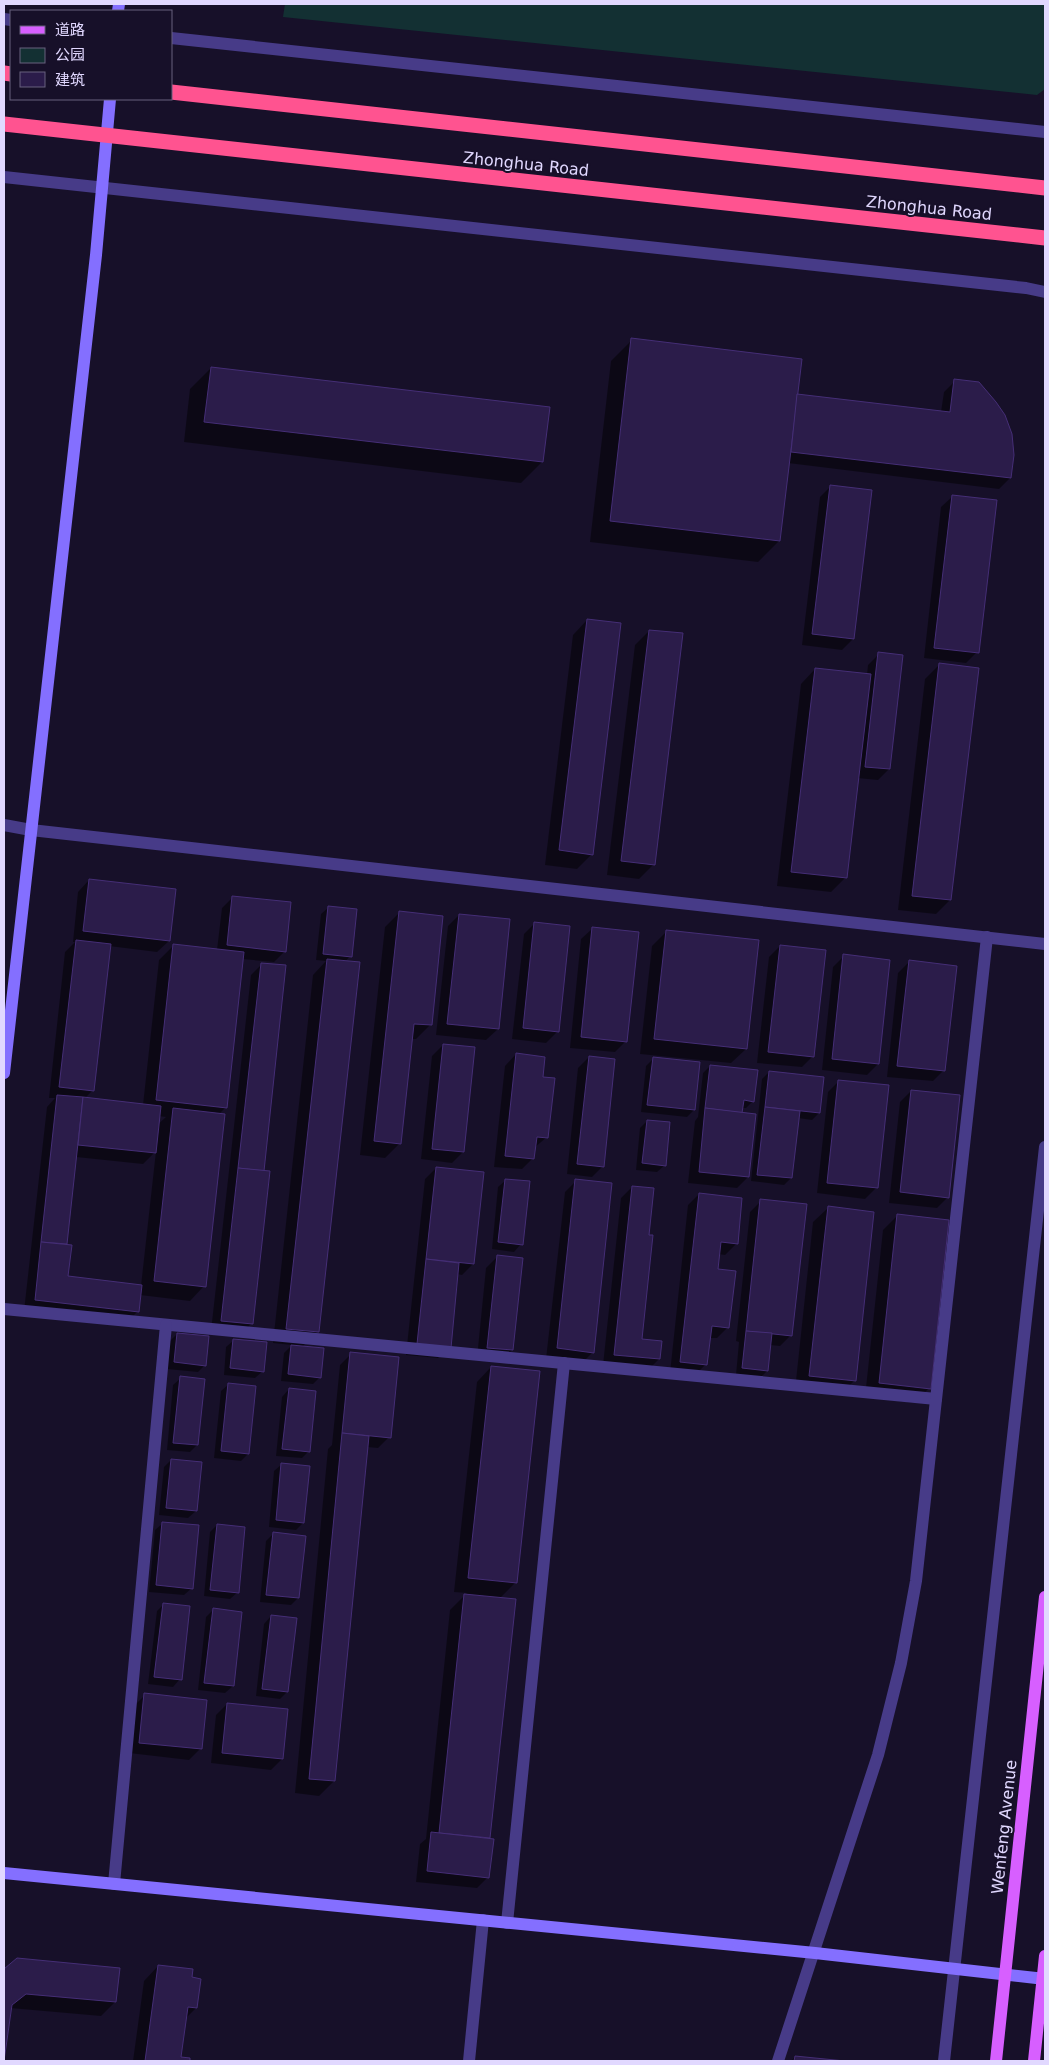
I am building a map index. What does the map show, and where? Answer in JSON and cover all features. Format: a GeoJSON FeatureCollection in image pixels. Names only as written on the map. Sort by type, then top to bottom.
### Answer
{"type":"FeatureCollection","features":[{"type":"Feature","properties":{"kind":"highway","name":"Zhonghua Road"},"geometry":{"type":"LineString","coordinates":[[172,92],[1045,188]]}},
{"type":"Feature","properties":{"kind":"highway","name":"Zhonghua Road"},"geometry":{"type":"LineString","coordinates":[[4,124],[1045,238]]}},
{"type":"Feature","properties":{"kind":"main road","name":"Wenfeng Avenue"},"geometry":{"type":"LineString","coordinates":[[996,2061],[1045,1597]]}},
{"type":"Feature","properties":{"kind":"main road"},"geometry":{"type":"LineString","coordinates":[[1034,2061],[1045,1956]]}},
{"type":"Feature","properties":{"kind":"street"},"geometry":{"type":"LineString","coordinates":[[172,38],[1045,132]]}},
{"type":"Feature","properties":{"kind":"street"},"geometry":{"type":"LineString","coordinates":[[4,1074],[102,187],[110,100]]}},
{"type":"Feature","properties":{"kind":"street"},"geometry":{"type":"LineString","coordinates":[[4,177],[1026,288],[1045,292]]}},
{"type":"Feature","properties":{"kind":"street"},"geometry":{"type":"LineString","coordinates":[[4,826],[1045,944]]}},
{"type":"Feature","properties":{"kind":"street"},"geometry":{"type":"LineString","coordinates":[[778,2061],[815,1953],[878,1755],[901,1663],[916,1580],[987,937]]}},
{"type":"Feature","properties":{"kind":"street"},"geometry":{"type":"LineString","coordinates":[[944,2061],[1045,1148]]}},
{"type":"Feature","properties":{"kind":"street"},"geometry":{"type":"LineString","coordinates":[[4,1309],[936,1399]]}},
{"type":"Feature","properties":{"kind":"street"},"geometry":{"type":"LineString","coordinates":[[114,1884],[166,1325]]}},
{"type":"Feature","properties":{"kind":"street"},"geometry":{"type":"LineString","coordinates":[[507,1923],[564,1363]]}},
{"type":"Feature","properties":{"kind":"street"},"geometry":{"type":"LineString","coordinates":[[4,1873],[815,1953],[1044,1979]]}},
{"type":"Feature","properties":{"kind":"street"},"geometry":{"type":"LineString","coordinates":[[469,2061],[483,1920]]}},
{"type":"Feature","properties":{"kind":"green space"},"geometry":{"type":"Polygon","coordinates":[[[285,4],[1045,4],[1045,89],[1037,95],[283,17],[285,4]]]}},
{"type":"Feature","properties":{"kind":"building"},"geometry":{"type":"Polygon","coordinates":[[[631,338],[802,359],[780,541],[610,521],[631,338]]]}},
{"type":"Feature","properties":{"kind":"building"},"geometry":{"type":"Polygon","coordinates":[[[211,367],[550,407],[543,462],[204,422],[211,367]]]}},
{"type":"Feature","properties":{"kind":"building"},"geometry":{"type":"Polygon","coordinates":[[[954,379],[979,382],[1005,415],[1012,434],[1014,455],[1011,478],[791,452],[797,394],[950,412],[954,379]]]}},
{"type":"Feature","properties":{"kind":"building"},"geometry":{"type":"Polygon","coordinates":[[[830,485],[872,490],[854,639],[812,634],[830,485]]]}},
{"type":"Feature","properties":{"kind":"building"},"geometry":{"type":"Polygon","coordinates":[[[952,495],[997,500],[979,653],[934,648],[952,495]]]}},
{"type":"Feature","properties":{"kind":"building"},"geometry":{"type":"Polygon","coordinates":[[[587,619],[621,623],[593,855],[559,850],[587,619]]]}},
{"type":"Feature","properties":{"kind":"building"},"geometry":{"type":"Polygon","coordinates":[[[649,630],[683,633],[655,865],[621,861],[649,630]]]}},
{"type":"Feature","properties":{"kind":"building"},"geometry":{"type":"Polygon","coordinates":[[[878,652],[903,655],[890,769],[865,767],[878,652]]]}},
{"type":"Feature","properties":{"kind":"building"},"geometry":{"type":"Polygon","coordinates":[[[939,663],[979,668],[951,900],[912,896],[939,663]]]}},
{"type":"Feature","properties":{"kind":"building"},"geometry":{"type":"Polygon","coordinates":[[[815,668],[871,674],[847,878],[791,872],[815,668]]]}},
{"type":"Feature","properties":{"kind":"building"},"geometry":{"type":"Polygon","coordinates":[[[89,879],[176,889],[170,941],[83,931],[89,879]]]}},
{"type":"Feature","properties":{"kind":"building"},"geometry":{"type":"Polygon","coordinates":[[[232,896],[291,902],[286,952],[227,945],[232,896]]]}},
{"type":"Feature","properties":{"kind":"building"},"geometry":{"type":"Polygon","coordinates":[[[328,906],[357,909],[352,957],[323,954],[328,906]]]}},
{"type":"Feature","properties":{"kind":"building"},"geometry":{"type":"Polygon","coordinates":[[[399,911],[443,916],[432,1025],[414,1024],[401,1144],[374,1141],[399,911]]]}},
{"type":"Feature","properties":{"kind":"building"},"geometry":{"type":"Polygon","coordinates":[[[459,914],[510,919],[499,1029],[447,1024],[459,914]]]}},
{"type":"Feature","properties":{"kind":"building"},"geometry":{"type":"Polygon","coordinates":[[[534,922],[570,926],[559,1032],[523,1028],[534,922]]]}},
{"type":"Feature","properties":{"kind":"building"},"geometry":{"type":"Polygon","coordinates":[[[592,927],[639,932],[627,1042],[581,1037],[592,927]]]}},
{"type":"Feature","properties":{"kind":"building"},"geometry":{"type":"Polygon","coordinates":[[[666,930],[759,940],[747,1049],[654,1039],[666,930]]]}},
{"type":"Feature","properties":{"kind":"building"},"geometry":{"type":"Polygon","coordinates":[[[76,940],[111,944],[94,1091],[59,1087],[76,940]]]}},
{"type":"Feature","properties":{"kind":"building"},"geometry":{"type":"Polygon","coordinates":[[[173,944],[244,952],[227,1108],[156,1100],[173,944]]]}},
{"type":"Feature","properties":{"kind":"building"},"geometry":{"type":"Polygon","coordinates":[[[780,945],[826,950],[814,1057],[768,1052],[780,945]]]}},
{"type":"Feature","properties":{"kind":"building"},"geometry":{"type":"Polygon","coordinates":[[[843,954],[890,960],[879,1064],[832,1059],[843,954]]]}},
{"type":"Feature","properties":{"kind":"building"},"geometry":{"type":"Polygon","coordinates":[[[327,959],[360,962],[319,1332],[286,1329],[327,959]]]}},
{"type":"Feature","properties":{"kind":"building"},"geometry":{"type":"Polygon","coordinates":[[[909,960],[957,966],[945,1071],[897,1066],[909,960]]]}},
{"type":"Feature","properties":{"kind":"building"},"geometry":{"type":"Polygon","coordinates":[[[261,963],[286,965],[264,1171],[238,1168],[261,963]]]}},
{"type":"Feature","properties":{"kind":"building"},"geometry":{"type":"Polygon","coordinates":[[[443,1044],[475,1047],[464,1152],[432,1149],[443,1044]]]}},
{"type":"Feature","properties":{"kind":"building"},"geometry":{"type":"Polygon","coordinates":[[[516,1053],[545,1057],[543,1077],[555,1078],[548,1138],[537,1137],[534,1159],[505,1156],[516,1053]]]}},
{"type":"Feature","properties":{"kind":"building"},"geometry":{"type":"Polygon","coordinates":[[[589,1056],[615,1059],[604,1167],[577,1164],[589,1056]]]}},
{"type":"Feature","properties":{"kind":"building"},"geometry":{"type":"Polygon","coordinates":[[[653,1057],[700,1062],[695,1110],[647,1105],[653,1057]]]}},
{"type":"Feature","properties":{"kind":"building"},"geometry":{"type":"Polygon","coordinates":[[[710,1065],[758,1070],[754,1102],[744,1100],[742,1113],[705,1108],[710,1065]]]}},
{"type":"Feature","properties":{"kind":"building"},"geometry":{"type":"Polygon","coordinates":[[[769,1071],[824,1077],[820,1113],[765,1107],[769,1071]]]}},
{"type":"Feature","properties":{"kind":"building"},"geometry":{"type":"Polygon","coordinates":[[[838,1080],[889,1085],[878,1188],[827,1183],[838,1080]]]}},
{"type":"Feature","properties":{"kind":"building"},"geometry":{"type":"Polygon","coordinates":[[[911,1090],[960,1095],[949,1198],[900,1192],[911,1090]]]}},
{"type":"Feature","properties":{"kind":"building"},"geometry":{"type":"Polygon","coordinates":[[[57,1095],[83,1097],[67,1244],[41,1242],[57,1095]]]}},
{"type":"Feature","properties":{"kind":"building"},"geometry":{"type":"Polygon","coordinates":[[[83,1097],[161,1106],[156,1153],[78,1145],[83,1097]]]}},
{"type":"Feature","properties":{"kind":"building"},"geometry":{"type":"Polygon","coordinates":[[[765,1107],[800,1111],[792,1178],[757,1175],[765,1107]]]}},
{"type":"Feature","properties":{"kind":"building"},"geometry":{"type":"Polygon","coordinates":[[[173,1108],[225,1114],[206,1287],[154,1281],[173,1108]]]}},
{"type":"Feature","properties":{"kind":"building"},"geometry":{"type":"Polygon","coordinates":[[[705,1108],[756,1114],[749,1177],[699,1172],[705,1108]]]}},
{"type":"Feature","properties":{"kind":"building"},"geometry":{"type":"Polygon","coordinates":[[[647,1120],[670,1122],[666,1166],[642,1163],[647,1120]]]}},
{"type":"Feature","properties":{"kind":"building"},"geometry":{"type":"Polygon","coordinates":[[[436,1167],[484,1172],[474,1264],[426,1259],[436,1167]]]}},
{"type":"Feature","properties":{"kind":"building"},"geometry":{"type":"Polygon","coordinates":[[[238,1168],[270,1171],[253,1324],[221,1321],[238,1168]]]}},
{"type":"Feature","properties":{"kind":"building"},"geometry":{"type":"Polygon","coordinates":[[[505,1179],[530,1181],[523,1245],[498,1242],[505,1179]]]}},
{"type":"Feature","properties":{"kind":"building"},"geometry":{"type":"Polygon","coordinates":[[[575,1179],[612,1183],[594,1353],[557,1348],[575,1179]]]}},
{"type":"Feature","properties":{"kind":"building"},"geometry":{"type":"Polygon","coordinates":[[[632,1186],[654,1188],[649,1235],[653,1235],[642,1339],[662,1341],[660,1359],[614,1355],[632,1186]]]}},
{"type":"Feature","properties":{"kind":"building"},"geometry":{"type":"Polygon","coordinates":[[[699,1193],[742,1198],[738,1244],[721,1242],[718,1269],[736,1271],[729,1328],[712,1326],[707,1365],[680,1362],[699,1193]]]}},
{"type":"Feature","properties":{"kind":"building"},"geometry":{"type":"Polygon","coordinates":[[[760,1199],[807,1204],[792,1336],[746,1331],[760,1199]]]}},
{"type":"Feature","properties":{"kind":"building"},"geometry":{"type":"Polygon","coordinates":[[[828,1206],[874,1212],[856,1381],[809,1376],[828,1206]]]}},
{"type":"Feature","properties":{"kind":"building"},"geometry":{"type":"Polygon","coordinates":[[[897,1214],[949,1220],[931,1389],[879,1383],[897,1214]]]}},
{"type":"Feature","properties":{"kind":"building"},"geometry":{"type":"Polygon","coordinates":[[[41,1242],[72,1245],[68,1276],[142,1285],[139,1312],[35,1300],[41,1242]]]}},
{"type":"Feature","properties":{"kind":"building"},"geometry":{"type":"Polygon","coordinates":[[[497,1255],[523,1258],[513,1350],[487,1348],[497,1255]]]}},
{"type":"Feature","properties":{"kind":"building"},"geometry":{"type":"Polygon","coordinates":[[[426,1259],[459,1263],[451,1348],[417,1344],[426,1259]]]}},
{"type":"Feature","properties":{"kind":"building"},"geometry":{"type":"Polygon","coordinates":[[[746,1331],[772,1333],[768,1371],[742,1368],[746,1331]]]}},
{"type":"Feature","properties":{"kind":"building"},"geometry":{"type":"Polygon","coordinates":[[[177,1333],[209,1336],[206,1366],[174,1362],[177,1333]]]}},
{"type":"Feature","properties":{"kind":"building"},"geometry":{"type":"Polygon","coordinates":[[[233,1339],[267,1342],[264,1372],[230,1368],[233,1339]]]}},
{"type":"Feature","properties":{"kind":"building"},"geometry":{"type":"Polygon","coordinates":[[[291,1345],[324,1348],[321,1378],[288,1374],[291,1345]]]}},
{"type":"Feature","properties":{"kind":"building"},"geometry":{"type":"Polygon","coordinates":[[[350,1352],[399,1357],[391,1438],[342,1433],[350,1352]]]}},
{"type":"Feature","properties":{"kind":"building"},"geometry":{"type":"Polygon","coordinates":[[[491,1366],[540,1371],[517,1583],[468,1578],[491,1366]]]}},
{"type":"Feature","properties":{"kind":"building"},"geometry":{"type":"Polygon","coordinates":[[[180,1376],[205,1379],[198,1445],[173,1443],[180,1376]]]}},
{"type":"Feature","properties":{"kind":"building"},"geometry":{"type":"Polygon","coordinates":[[[228,1383],[256,1386],[249,1454],[221,1451],[228,1383]]]}},
{"type":"Feature","properties":{"kind":"building"},"geometry":{"type":"Polygon","coordinates":[[[289,1388],[316,1391],[310,1452],[282,1449],[289,1388]]]}},
{"type":"Feature","properties":{"kind":"building"},"geometry":{"type":"Polygon","coordinates":[[[342,1433],[369,1436],[335,1781],[309,1779],[342,1433]]]}},
{"type":"Feature","properties":{"kind":"building"},"geometry":{"type":"Polygon","coordinates":[[[171,1459],[202,1462],[197,1511],[166,1508],[171,1459]]]}},
{"type":"Feature","properties":{"kind":"building"},"geometry":{"type":"Polygon","coordinates":[[[281,1463],[310,1466],[304,1523],[276,1520],[281,1463]]]}},
{"type":"Feature","properties":{"kind":"building"},"geometry":{"type":"Polygon","coordinates":[[[162,1522],[199,1525],[193,1589],[156,1585],[162,1522]]]}},
{"type":"Feature","properties":{"kind":"building"},"geometry":{"type":"Polygon","coordinates":[[[217,1524],[245,1527],[239,1593],[210,1590],[217,1524]]]}},
{"type":"Feature","properties":{"kind":"building"},"geometry":{"type":"Polygon","coordinates":[[[273,1532],[306,1536],[299,1598],[266,1595],[273,1532]]]}},
{"type":"Feature","properties":{"kind":"building"},"geometry":{"type":"Polygon","coordinates":[[[464,1594],[516,1599],[490,1838],[439,1833],[464,1594]]]}},
{"type":"Feature","properties":{"kind":"building"},"geometry":{"type":"Polygon","coordinates":[[[163,1603],[190,1606],[182,1680],[154,1677],[163,1603]]]}},
{"type":"Feature","properties":{"kind":"building"},"geometry":{"type":"Polygon","coordinates":[[[213,1608],[242,1612],[234,1686],[204,1683],[213,1608]]]}},
{"type":"Feature","properties":{"kind":"building"},"geometry":{"type":"Polygon","coordinates":[[[271,1615],[297,1618],[288,1692],[262,1689],[271,1615]]]}},
{"type":"Feature","properties":{"kind":"building"},"geometry":{"type":"Polygon","coordinates":[[[144,1693],[207,1700],[202,1749],[139,1743],[144,1693]]]}},
{"type":"Feature","properties":{"kind":"building"},"geometry":{"type":"Polygon","coordinates":[[[227,1703],[288,1709],[283,1759],[222,1753],[227,1703]]]}},
{"type":"Feature","properties":{"kind":"building"},"geometry":{"type":"Polygon","coordinates":[[[431,1832],[494,1839],[489,1878],[427,1871],[431,1832]]]}},
{"type":"Feature","properties":{"kind":"building"},"geometry":{"type":"Polygon","coordinates":[[[17,1958],[120,1968],[116,2002],[26,1994],[12,2005],[4,2061],[4,1969],[17,1958]]]}},
{"type":"Feature","properties":{"kind":"building"},"geometry":{"type":"Polygon","coordinates":[[[158,1965],[193,1969],[192,1977],[201,1979],[197,2008],[188,2007],[181,2057],[190,2058],[190,2061],[145,2061],[158,1965]]]}},
{"type":"Feature","properties":{"kind":"building"},"geometry":{"type":"Polygon","coordinates":[[[795,2056],[845,2061],[794,2061],[795,2056]]]}}]}
